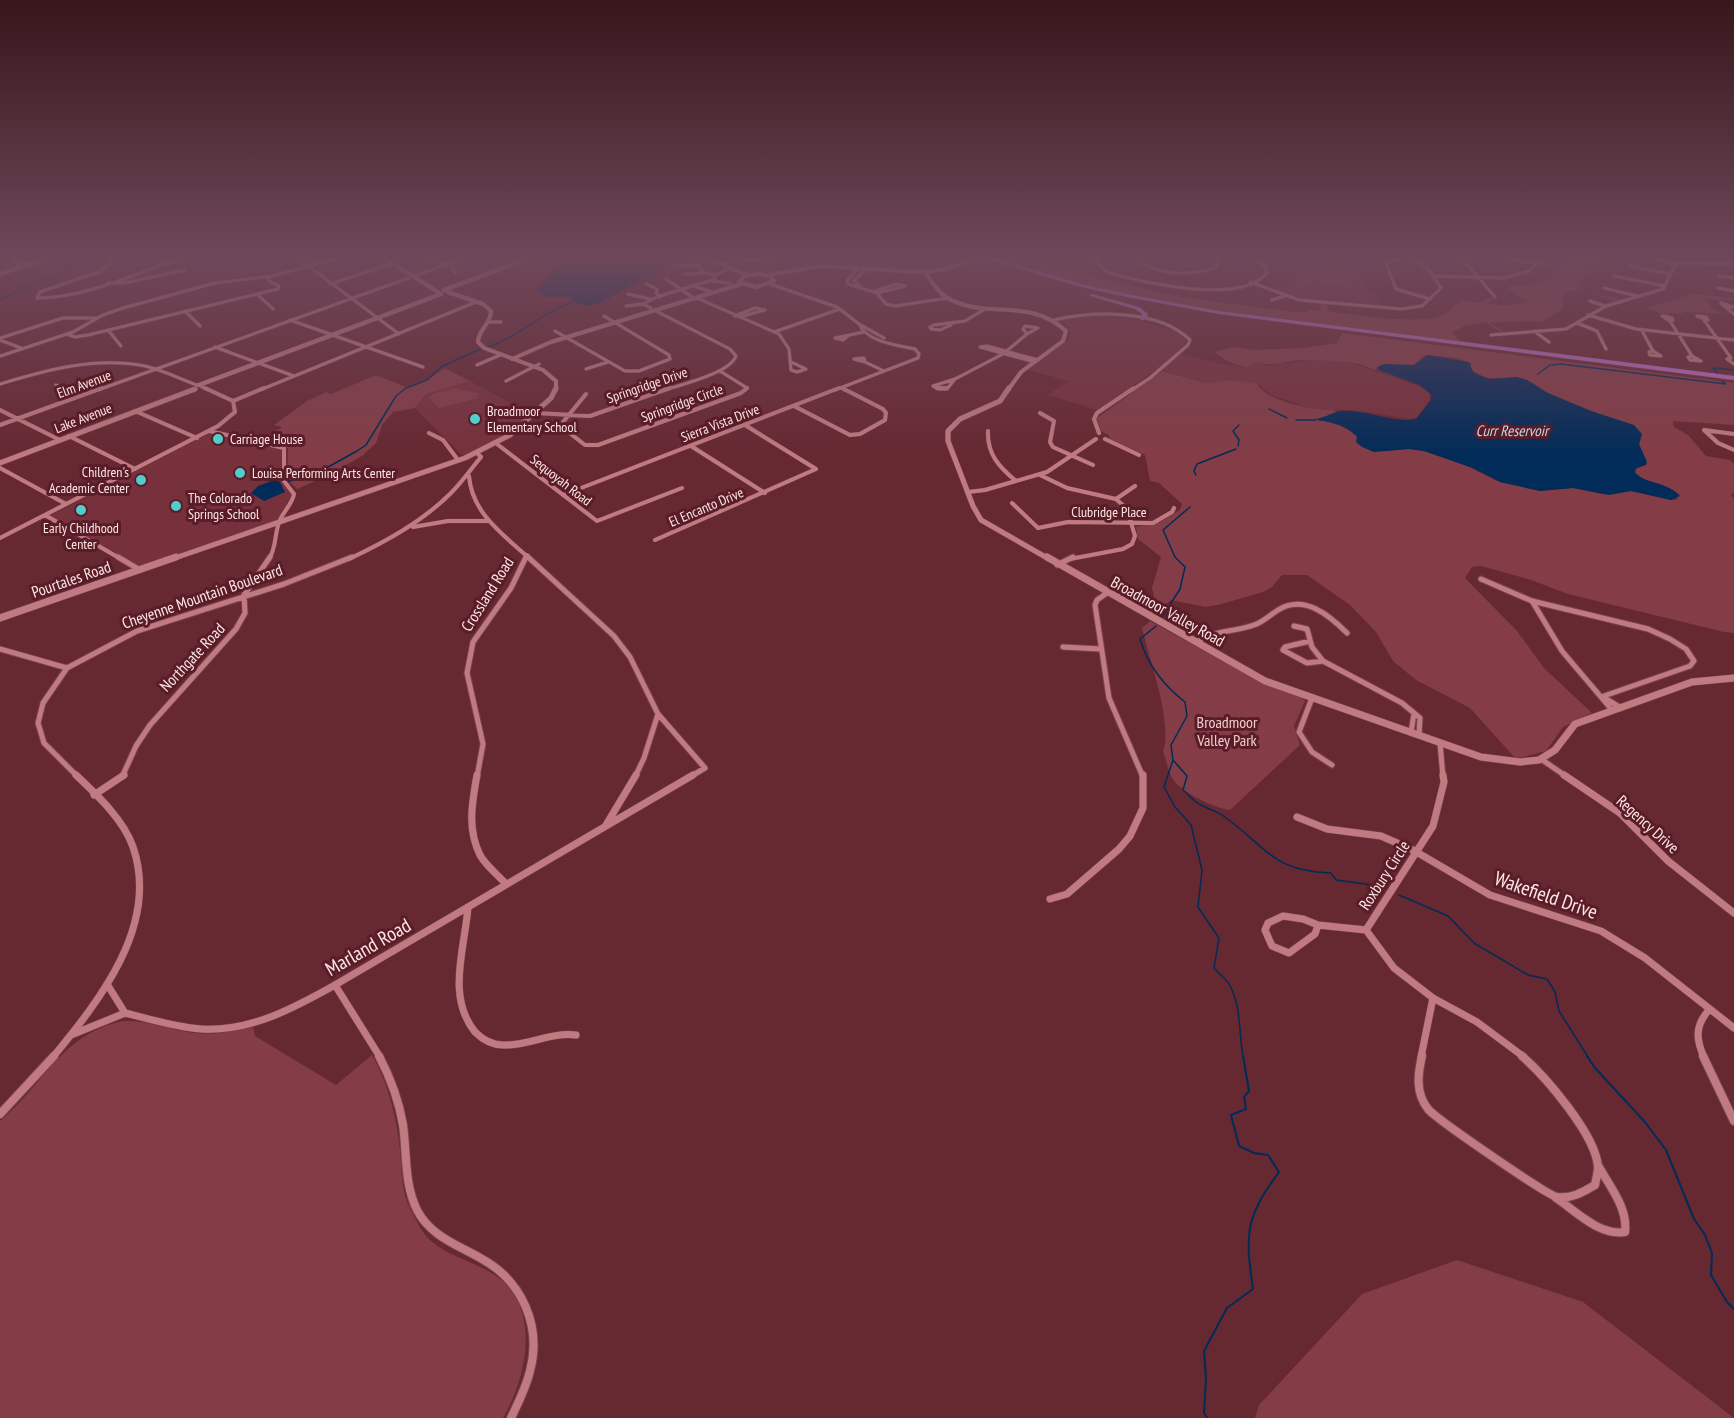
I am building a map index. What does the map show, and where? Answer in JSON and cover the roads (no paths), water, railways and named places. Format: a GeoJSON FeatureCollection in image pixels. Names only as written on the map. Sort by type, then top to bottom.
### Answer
{"type":"FeatureCollection","features":[{"type":"Feature","properties":{"kind":"highway"},"geometry":{"type":"LineString","coordinates":[[1282,324],[1734,379]]}},
{"type":"Feature","properties":{"kind":"highway"},"geometry":{"type":"LineString","coordinates":[[1304,324],[1734,379]]}},
{"type":"Feature","properties":{"kind":"main road","name":"Lake Avenue"},"geometry":{"type":"LineString","coordinates":[[0,463],[359,324]]}},
{"type":"Feature","properties":{"kind":"street"},"geometry":{"type":"LineString","coordinates":[[0,339],[44,324]]}},
{"type":"Feature","properties":{"kind":"street"},"geometry":{"type":"LineString","coordinates":[[0,356],[66,334],[86,324]]}},
{"type":"Feature","properties":{"kind":"street"},"geometry":{"type":"LineString","coordinates":[[66,334],[83,336],[133,324]]}},
{"type":"Feature","properties":{"kind":"street","name":"Elm Avenue"},"geometry":{"type":"LineString","coordinates":[[0,425],[278,324]]}},
{"type":"Feature","properties":{"kind":"street"},"geometry":{"type":"LineString","coordinates":[[303,324],[423,367]]}},
{"type":"Feature","properties":{"kind":"street"},"geometry":{"type":"LineString","coordinates":[[385,324],[399,334]]}},
{"type":"Feature","properties":{"kind":"street"},"geometry":{"type":"LineString","coordinates":[[233,401],[423,324]]}},
{"type":"Feature","properties":{"kind":"street"},"geometry":{"type":"LineString","coordinates":[[487,324],[479,333],[478,339],[482,346],[487,350],[533,366]]}},
{"type":"Feature","properties":{"kind":"street"},"geometry":{"type":"LineString","coordinates":[[512,359],[567,337],[609,324]]}},
{"type":"Feature","properties":{"kind":"street"},"geometry":{"type":"LineString","coordinates":[[619,324],[669,355],[670,358]]}},
{"type":"Feature","properties":{"kind":"street"},"geometry":{"type":"LineString","coordinates":[[682,324],[734,352],[736,356],[734,362],[720,371]]}},
{"type":"Feature","properties":{"kind":"street"},"geometry":{"type":"LineString","coordinates":[[753,324],[783,340]]}},
{"type":"Feature","properties":{"kind":"street"},"geometry":{"type":"LineString","coordinates":[[770,333],[798,324]]}},
{"type":"Feature","properties":{"kind":"street"},"geometry":{"type":"LineString","coordinates":[[859,324],[919,354],[917,359],[884,371],[865,362]]}},
{"type":"Feature","properties":{"kind":"street"},"geometry":{"type":"LineString","coordinates":[[859,324],[863,332],[878,340],[891,342]]}},
{"type":"Feature","properties":{"kind":"street"},"geometry":{"type":"LineString","coordinates":[[950,324],[930,327],[940,330],[953,324]]}},
{"type":"Feature","properties":{"kind":"street","name":"Broadmoor Valley Road"},"geometry":{"type":"LineString","coordinates":[[1059,324],[1066,331],[1065,339],[1015,378],[1000,401],[960,419],[948,431],[948,441],[981,520],[1265,681],[1497,761],[1529,762],[1541,759]]}},
{"type":"Feature","properties":{"kind":"street"},"geometry":{"type":"LineString","coordinates":[[1099,433],[1094,419],[1097,414],[1150,378],[1190,343],[1187,335],[1158,324]]}},
{"type":"Feature","properties":{"kind":"street"},"geometry":{"type":"LineString","coordinates":[[1491,335],[1563,329],[1574,324]]}},
{"type":"Feature","properties":{"kind":"street"},"geometry":{"type":"LineString","coordinates":[[1580,324],[1597,331],[1606,348]]}},
{"type":"Feature","properties":{"kind":"street"},"geometry":{"type":"LineString","coordinates":[[1623,324],[1641,329],[1734,340]]}},
{"type":"Feature","properties":{"kind":"street"},"geometry":{"type":"LineString","coordinates":[[1672,324],[1692,356]]}},
{"type":"Feature","properties":{"kind":"street"},"geometry":{"type":"LineString","coordinates":[[1707,324],[1732,359],[1727,359],[1734,364]]}},
{"type":"Feature","properties":{"kind":"street"},"geometry":{"type":"LineString","coordinates":[[757,326],[775,332],[783,340],[789,349],[792,370],[806,369],[791,362]]}},
{"type":"Feature","properties":{"kind":"street"},"geometry":{"type":"LineString","coordinates":[[1641,329],[1653,351]]}},
{"type":"Feature","properties":{"kind":"street"},"geometry":{"type":"LineString","coordinates":[[108,330],[121,346]]}},
{"type":"Feature","properties":{"kind":"street"},"geometry":{"type":"LineString","coordinates":[[848,336],[869,330]]}},
{"type":"Feature","properties":{"kind":"street"},"geometry":{"type":"LineString","coordinates":[[555,331],[630,373],[670,358],[676,358]]}},
{"type":"Feature","properties":{"kind":"street"},"geometry":{"type":"LineString","coordinates":[[1534,331],[1549,342]]}},
{"type":"Feature","properties":{"kind":"street"},"geometry":{"type":"LineString","coordinates":[[955,379],[947,389],[940,390],[933,386],[955,379],[1003,352],[1026,334]]}},
{"type":"Feature","properties":{"kind":"street"},"geometry":{"type":"LineString","coordinates":[[0,339],[21,349]]}},
{"type":"Feature","properties":{"kind":"street"},"geometry":{"type":"LineString","coordinates":[[215,347],[294,376]]}},
{"type":"Feature","properties":{"kind":"street"},"geometry":{"type":"LineString","coordinates":[[1003,352],[996,353],[981,347],[1003,352],[1036,361]]}},
{"type":"Feature","properties":{"kind":"street"},"geometry":{"type":"LineString","coordinates":[[908,348],[912,354],[908,362]]}},
{"type":"Feature","properties":{"kind":"street"},"geometry":{"type":"LineString","coordinates":[[988,360],[996,353]]}},
{"type":"Feature","properties":{"kind":"street"},"geometry":{"type":"LineString","coordinates":[[477,365],[500,355]]}},
{"type":"Feature","properties":{"kind":"street"},"geometry":{"type":"LineString","coordinates":[[586,369],[608,362]]}},
{"type":"Feature","properties":{"kind":"street"},"geometry":{"type":"LineString","coordinates":[[506,381],[539,364]]}},
{"type":"Feature","properties":{"kind":"street"},"geometry":{"type":"LineString","coordinates":[[0,384],[43,372],[85,365],[132,365],[154,369],[209,391],[233,401],[236,407],[234,415],[209,431],[0,538]]}},
{"type":"Feature","properties":{"kind":"street","name":"Pourtales Road"},"geometry":{"type":"LineString","coordinates":[[0,618],[458,460],[497,444],[536,413],[554,395],[556,384],[551,375],[533,366]]}},
{"type":"Feature","properties":{"kind":"street","name":"Springridge Circle"},"geometry":{"type":"LineString","coordinates":[[567,416],[562,424],[563,429],[590,448],[741,393],[747,388],[720,371]]}},
{"type":"Feature","properties":{"kind":"street","name":"Springridge Drive"},"geometry":{"type":"LineString","coordinates":[[536,413],[590,416],[720,371]]}},
{"type":"Feature","properties":{"kind":"street","name":"Sierra Vista Drive"},"geometry":{"type":"LineString","coordinates":[[563,495],[884,371]]}},
{"type":"Feature","properties":{"kind":"street"},"geometry":{"type":"LineString","coordinates":[[56,385],[80,396]]}},
{"type":"Feature","properties":{"kind":"street"},"geometry":{"type":"LineString","coordinates":[[747,388],[753,389]]}},
{"type":"Feature","properties":{"kind":"street"},"geometry":{"type":"LineString","coordinates":[[794,406],[850,435],[860,434],[885,420],[886,413],[883,409],[841,388]]}},
{"type":"Feature","properties":{"kind":"street"},"geometry":{"type":"LineString","coordinates":[[567,416],[586,394]]}},
{"type":"Feature","properties":{"kind":"street"},"geometry":{"type":"LineString","coordinates":[[0,410],[60,440]]}},
{"type":"Feature","properties":{"kind":"street"},"geometry":{"type":"LineString","coordinates":[[135,411],[196,438]]}},
{"type":"Feature","properties":{"kind":"street"},"geometry":{"type":"LineString","coordinates":[[1040,412],[1054,421],[1051,446],[1093,465]]}},
{"type":"Feature","properties":{"kind":"street","name":"El Encanto Drive"},"geometry":{"type":"LineString","coordinates":[[655,540],[816,469],[745,425]]}},
{"type":"Feature","properties":{"kind":"street"},"geometry":{"type":"LineString","coordinates":[[1734,434],[1704,430],[1718,443],[1734,450]]}},
{"type":"Feature","properties":{"kind":"street"},"geometry":{"type":"LineString","coordinates":[[209,431],[283,447],[284,478],[294,494],[293,500],[279,522]]}},
{"type":"Feature","properties":{"kind":"street"},"geometry":{"type":"LineString","coordinates":[[988,431],[986,444],[994,463],[1016,481]]}},
{"type":"Feature","properties":{"kind":"street"},"geometry":{"type":"LineString","coordinates":[[429,433],[437,435],[453,450],[458,460]]}},
{"type":"Feature","properties":{"kind":"street"},"geometry":{"type":"LineString","coordinates":[[69,436],[135,469]]}},
{"type":"Feature","properties":{"kind":"street"},"geometry":{"type":"LineString","coordinates":[[968,492],[985,490],[1040,475],[1096,439]]}},
{"type":"Feature","properties":{"kind":"street"},"geometry":{"type":"LineString","coordinates":[[1105,439],[1139,455]]}},
{"type":"Feature","properties":{"kind":"street","name":"Sequoyah Road"},"geometry":{"type":"LineString","coordinates":[[497,444],[595,520],[600,521],[682,488]]}},
{"type":"Feature","properties":{"kind":"street","name":"El Encanto Drive"},"geometry":{"type":"LineString","coordinates":[[691,446],[765,493]]}},
{"type":"Feature","properties":{"kind":"street","name":"Cheyenne Mountain Boulevard"},"geometry":{"type":"LineString","coordinates":[[0,1114],[71,1035],[107,984],[128,943],[139,908],[141,877],[137,857],[128,837],[117,820],[44,742],[38,728],[43,702],[67,668],[131,634],[343,561],[409,528],[434,510],[469,476],[481,457],[477,453]]}},
{"type":"Feature","properties":{"kind":"street"},"geometry":{"type":"LineString","coordinates":[[0,468],[66,504]]}},
{"type":"Feature","properties":{"kind":"street"},"geometry":{"type":"LineString","coordinates":[[1040,475],[1067,488],[1116,499],[1125,506],[1134,539],[1129,546],[1118,550],[1074,557],[1057,565]]}},
{"type":"Feature","properties":{"kind":"street","name":"Marland Road"},"geometry":{"type":"LineString","coordinates":[[125,1013],[184,1026],[216,1029],[274,1016],[335,985],[705,768],[658,714],[630,657],[614,636],[489,521],[471,498],[469,476]]}},
{"type":"Feature","properties":{"kind":"street"},"geometry":{"type":"LineString","coordinates":[[1116,499],[1135,486]]}},
{"type":"Feature","properties":{"kind":"street","name":"Clubridge Place"},"geometry":{"type":"LineString","coordinates":[[1012,503],[1038,528],[1068,522],[1156,522],[1172,512],[1174,508]]}},
{"type":"Feature","properties":{"kind":"street"},"geometry":{"type":"LineString","coordinates":[[45,515],[140,570]]}},
{"type":"Feature","properties":{"kind":"street"},"geometry":{"type":"LineString","coordinates":[[409,528],[448,521],[489,521]]}},
{"type":"Feature","properties":{"kind":"street","name":"Northgate Road"},"geometry":{"type":"LineString","coordinates":[[94,795],[124,775],[136,746],[150,725],[236,629],[245,613],[243,596],[274,552],[279,522]]}},
{"type":"Feature","properties":{"kind":"street","name":"Crossland Road"},"geometry":{"type":"LineString","coordinates":[[506,884],[482,857],[472,832],[471,808],[483,744],[466,673],[473,642],[511,588],[527,555]]}},
{"type":"Feature","properties":{"kind":"street"},"geometry":{"type":"LineString","coordinates":[[1481,579],[1532,601],[1558,605],[1653,630],[1672,639],[1692,654],[1694,661],[1690,666],[1601,697]]}},
{"type":"Feature","properties":{"kind":"street"},"geometry":{"type":"LineString","coordinates":[[1050,899],[1067,894],[1119,849],[1130,836],[1143,808],[1143,775],[1109,699],[1095,605],[1097,600],[1107,592]]}},
{"type":"Feature","properties":{"kind":"street"},"geometry":{"type":"LineString","coordinates":[[1532,601],[1562,651],[1612,710]]}},
{"type":"Feature","properties":{"kind":"street"},"geometry":{"type":"LineString","coordinates":[[1199,644],[1223,628],[1257,625],[1283,607],[1294,604],[1319,609],[1347,633]]}},
{"type":"Feature","properties":{"kind":"street"},"geometry":{"type":"LineString","coordinates":[[1294,626],[1305,628],[1316,654],[1323,661],[1393,697],[1414,713],[1421,723],[1419,735]]}},
{"type":"Feature","properties":{"kind":"street"},"geometry":{"type":"LineString","coordinates":[[1310,641],[1286,647],[1283,650],[1307,663],[1323,661]]}},
{"type":"Feature","properties":{"kind":"street"},"geometry":{"type":"LineString","coordinates":[[1063,647],[1101,649]]}},
{"type":"Feature","properties":{"kind":"street"},"geometry":{"type":"LineString","coordinates":[[0,649],[67,668]]}},
{"type":"Feature","properties":{"kind":"street"},"geometry":{"type":"LineString","coordinates":[[1541,759],[1556,749],[1568,729],[1612,710],[1692,682],[1734,678]]}},
{"type":"Feature","properties":{"kind":"street"},"geometry":{"type":"LineString","coordinates":[[1601,697],[1620,708]]}},
{"type":"Feature","properties":{"kind":"street"},"geometry":{"type":"LineString","coordinates":[[1312,698],[1299,732],[1312,753],[1332,765]]}},
{"type":"Feature","properties":{"kind":"street"},"geometry":{"type":"LineString","coordinates":[[1411,733],[1414,713]]}},
{"type":"Feature","properties":{"kind":"street"},"geometry":{"type":"LineString","coordinates":[[606,825],[614,807],[641,765],[658,714]]}},
{"type":"Feature","properties":{"kind":"street","name":"Roxbury Circle"},"geometry":{"type":"LineString","coordinates":[[1433,998],[1418,1075],[1419,1091],[1427,1108],[1448,1126],[1606,1232],[1618,1235],[1625,1232],[1627,1224],[1623,1211],[1598,1166],[1585,1135],[1562,1098],[1541,1072],[1503,1039],[1433,998],[1394,968],[1366,930],[1434,826],[1443,794],[1440,743]]}},
{"type":"Feature","properties":{"kind":"street","name":"Regency Drive"},"geometry":{"type":"LineString","coordinates":[[1541,759],[1620,813],[1668,861],[1734,913]]}},
{"type":"Feature","properties":{"kind":"street","name":"Wakefield Drive"},"geometry":{"type":"LineString","coordinates":[[1297,817],[1330,830],[1360,831],[1382,836],[1416,852],[1486,893],[1506,902],[1591,926],[1614,936],[1636,951],[1708,1011],[1734,1028]]}},
{"type":"Feature","properties":{"kind":"street"},"geometry":{"type":"LineString","coordinates":[[468,908],[468,921],[460,955],[459,986],[466,1017],[475,1033],[483,1040],[500,1046],[551,1033],[576,1035]]}},
{"type":"Feature","properties":{"kind":"street"},"geometry":{"type":"LineString","coordinates":[[1318,925],[1315,934],[1288,953],[1278,952],[1272,947],[1265,930],[1268,923],[1282,916],[1303,919],[1318,925],[1366,930]]}},
{"type":"Feature","properties":{"kind":"street"},"geometry":{"type":"LineString","coordinates":[[71,1035],[125,1013],[107,984]]}},
{"type":"Feature","properties":{"kind":"street"},"geometry":{"type":"LineString","coordinates":[[335,985],[392,1082],[401,1111],[408,1179],[412,1196],[422,1219],[439,1236],[498,1269],[514,1284],[522,1297],[531,1324],[532,1363],[521,1396],[510,1418]]}},
{"type":"Feature","properties":{"kind":"street"},"geometry":{"type":"LineString","coordinates":[[1708,1011],[1700,1020],[1697,1042],[1734,1121]]}},
{"type":"Feature","properties":{"kind":"street"},"geometry":{"type":"LineString","coordinates":[[1555,1197],[1577,1196],[1595,1185],[1598,1166]]}},
{"type":"Feature","properties":{"kind":"water","name":"Curr Reservoir"},"geometry":{"type":"Polygon","coordinates":[[[1428,355],[1469,362],[1473,372],[1489,379],[1517,377],[1527,380],[1548,393],[1591,411],[1634,425],[1642,434],[1639,444],[1647,462],[1646,465],[1636,468],[1635,473],[1646,480],[1670,488],[1680,496],[1671,500],[1631,491],[1609,495],[1573,488],[1540,491],[1500,482],[1470,467],[1424,451],[1409,449],[1374,452],[1356,442],[1357,437],[1348,429],[1315,419],[1344,411],[1401,420],[1416,419],[1431,400],[1431,394],[1419,385],[1379,370],[1377,367],[1384,364],[1414,365],[1428,355]]]}},
{"type":"Feature","properties":{"kind":"water"},"geometry":{"type":"Polygon","coordinates":[[[274,480],[280,482],[285,492],[264,501],[251,493],[258,486],[274,480]]]}},
{"type":"Feature","properties":{"kind":"waterway"},"geometry":{"type":"LineString","coordinates":[[488,347],[531,324]]}},
{"type":"Feature","properties":{"kind":"waterway"},"geometry":{"type":"LineString","coordinates":[[287,482],[328,467],[366,445],[396,396],[406,388],[427,380],[441,367],[483,348]]}},
{"type":"Feature","properties":{"kind":"waterway"},"geometry":{"type":"LineString","coordinates":[[1538,374],[1550,365],[1561,364],[1726,384],[1722,381]]}},
{"type":"Feature","properties":{"kind":"waterway"},"geometry":{"type":"LineString","coordinates":[[1717,373],[1713,368],[1734,370]]}},
{"type":"Feature","properties":{"kind":"waterway"},"geometry":{"type":"LineString","coordinates":[[1269,409],[1287,418]]}},
{"type":"Feature","properties":{"kind":"waterway"},"geometry":{"type":"LineString","coordinates":[[1296,420],[1316,420]]}},
{"type":"Feature","properties":{"kind":"waterway"},"geometry":{"type":"LineString","coordinates":[[1238,446],[1239,440],[1233,431],[1239,425]]}},
{"type":"Feature","properties":{"kind":"waterway"},"geometry":{"type":"LineString","coordinates":[[1196,475],[1194,471],[1197,464],[1236,449]]}},
{"type":"Feature","properties":{"kind":"waterway"},"geometry":{"type":"LineString","coordinates":[[1162,617],[1180,589],[1185,567],[1175,557],[1163,530],[1190,507]]}},
{"type":"Feature","properties":{"kind":"waterway"},"geometry":{"type":"LineString","coordinates":[[1156,626],[1140,639],[1143,649],[1157,674],[1185,702],[1187,716],[1171,745],[1173,760]]}},
{"type":"Feature","properties":{"kind":"waterway"},"geometry":{"type":"LineString","coordinates":[[1173,760],[1187,776],[1183,790],[1198,804],[1222,815],[1237,826],[1270,855],[1295,867],[1331,873],[1336,880],[1380,886]]}},
{"type":"Feature","properties":{"kind":"waterway"},"geometry":{"type":"LineString","coordinates":[[1173,760],[1164,787],[1175,807],[1191,825],[1202,870],[1198,907],[1219,938],[1214,968],[1227,981],[1234,994],[1243,1057]]}},
{"type":"Feature","properties":{"kind":"waterway"},"geometry":{"type":"LineString","coordinates":[[1399,895],[1448,916],[1474,943],[1528,975],[1547,979],[1555,992],[1559,1011],[1588,1057]]}},
{"type":"Feature","properties":{"kind":"waterway"},"geometry":{"type":"LineString","coordinates":[[1207,1418],[1204,1413],[1206,1379],[1204,1351],[1227,1308],[1253,1289],[1249,1254],[1250,1227],[1259,1202],[1279,1172],[1268,1155],[1254,1153],[1239,1146],[1231,1115],[1246,1109],[1244,1097],[1249,1091],[1243,1056]]}},
{"type":"Feature","properties":{"kind":"waterway"},"geometry":{"type":"LineString","coordinates":[[1587,1056],[1595,1068],[1645,1122],[1666,1150],[1694,1219],[1705,1235],[1712,1253],[1711,1275],[1727,1302],[1734,1309]]}},
{"type":"Feature","properties":{"kind":"place","name":"Broadmoor Elementary School"},"geometry":{"type":"Point","coordinates":[475,419]}},
{"type":"Feature","properties":{"kind":"place","name":"Carriage House"},"geometry":{"type":"Point","coordinates":[218,439]}},
{"type":"Feature","properties":{"kind":"place","name":"Louisa Performing Arts Center"},"geometry":{"type":"Point","coordinates":[240,473]}},
{"type":"Feature","properties":{"kind":"place","name":"Children's Academic Center"},"geometry":{"type":"Point","coordinates":[141,480]}},
{"type":"Feature","properties":{"kind":"place","name":"The Colorado Springs School"},"geometry":{"type":"Point","coordinates":[176,506]}},
{"type":"Feature","properties":{"kind":"place","name":"Early Childhood Center"},"geometry":{"type":"Point","coordinates":[81,510]}},
{"type":"Feature","properties":{"kind":"park label","name":"Broadmoor Valley Park"},"geometry":{"type":"Point","coordinates":[1227,731]}}]}
